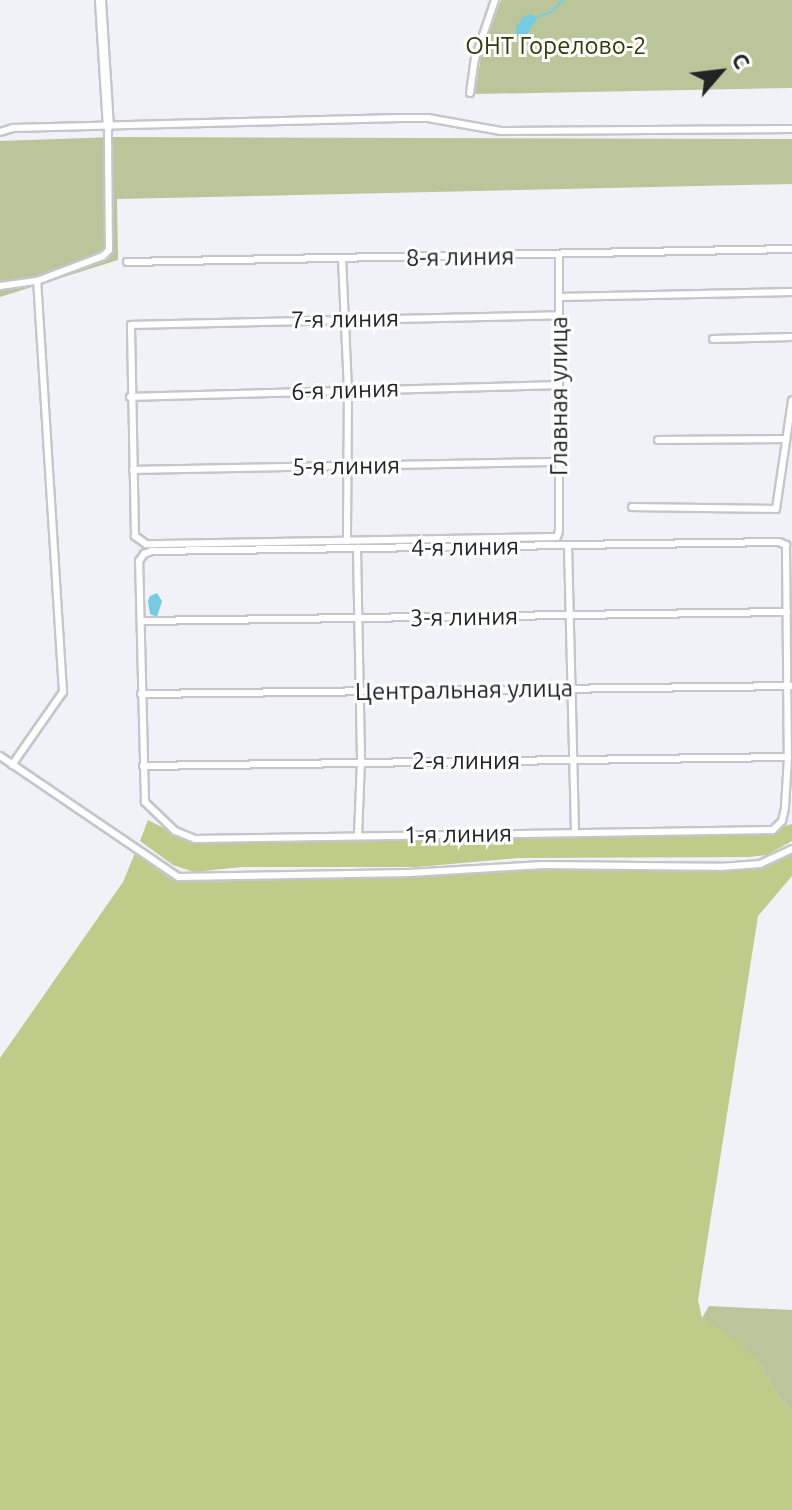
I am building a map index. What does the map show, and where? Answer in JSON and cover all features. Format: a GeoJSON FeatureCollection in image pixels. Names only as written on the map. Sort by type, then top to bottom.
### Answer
{"type":"FeatureCollection","features":[{"type":"Feature","properties":{"kind":"street"},"geometry":{"type":"LineString","coordinates":[[0,286],[37,281],[103,256],[109,250],[108,126],[100,0]]}},
{"type":"Feature","properties":{"kind":"street"},"geometry":{"type":"LineString","coordinates":[[470,93],[475,59],[495,0]]}},
{"type":"Feature","properties":{"kind":"street"},"geometry":{"type":"LineString","coordinates":[[0,132],[13,128],[399,118],[428,118],[501,131],[792,129]]}},
{"type":"Feature","properties":{"kind":"street","name":"8-я линия"},"geometry":{"type":"LineString","coordinates":[[127,262],[559,256],[792,249]]}},
{"type":"Feature","properties":{"kind":"street","name":"Главная улица"},"geometry":{"type":"LineString","coordinates":[[347,541],[557,537],[559,256]]}},
{"type":"Feature","properties":{"kind":"street"},"geometry":{"type":"LineString","coordinates":[[130,397],[135,536],[146,544],[347,541],[345,466],[348,389],[342,258]]}},
{"type":"Feature","properties":{"kind":"street"},"geometry":{"type":"LineString","coordinates":[[12,765],[63,692],[37,281]]}},
{"type":"Feature","properties":{"kind":"street"},"geometry":{"type":"LineString","coordinates":[[559,297],[792,292]]}},
{"type":"Feature","properties":{"kind":"street","name":"7-я линия"},"geometry":{"type":"LineString","coordinates":[[130,397],[131,325],[559,315]]}},
{"type":"Feature","properties":{"kind":"street"},"geometry":{"type":"LineString","coordinates":[[713,339],[792,337]]}},
{"type":"Feature","properties":{"kind":"street","name":"6-я линия"},"geometry":{"type":"LineString","coordinates":[[130,397],[559,385]]}},
{"type":"Feature","properties":{"kind":"street"},"geometry":{"type":"LineString","coordinates":[[632,507],[776,509],[792,400]]}},
{"type":"Feature","properties":{"kind":"street"},"geometry":{"type":"LineString","coordinates":[[658,440],[786,439]]}},
{"type":"Feature","properties":{"kind":"street","name":"5-я линия"},"geometry":{"type":"LineString","coordinates":[[133,470],[559,462]]}},
{"type":"Feature","properties":{"kind":"street","name":"4-я линия"},"geometry":{"type":"LineString","coordinates":[[141,621],[139,561],[144,554],[152,551],[779,542],[786,545],[787,612]]}},
{"type":"Feature","properties":{"kind":"street"},"geometry":{"type":"LineString","coordinates":[[568,545],[575,832]]}},
{"type":"Feature","properties":{"kind":"street"},"geometry":{"type":"LineString","coordinates":[[357,550],[357,693],[361,761],[358,836]]}},
{"type":"Feature","properties":{"kind":"street"},"geometry":{"type":"LineString","coordinates":[[787,612],[790,686],[788,757]]}},
{"type":"Feature","properties":{"kind":"street","name":"3-я линия"},"geometry":{"type":"LineString","coordinates":[[141,621],[787,612]]}},
{"type":"Feature","properties":{"kind":"street"},"geometry":{"type":"LineString","coordinates":[[141,621],[143,766]]}},
{"type":"Feature","properties":{"kind":"street","name":"Центральная улица"},"geometry":{"type":"LineString","coordinates":[[141,694],[790,686]]}},
{"type":"Feature","properties":{"kind":"street"},"geometry":{"type":"LineString","coordinates":[[0,756],[178,877],[409,873],[543,865],[720,867],[760,864],[792,849]]}},
{"type":"Feature","properties":{"kind":"street","name":"2-я линия"},"geometry":{"type":"LineString","coordinates":[[143,766],[788,757]]}},
{"type":"Feature","properties":{"kind":"street","name":"1-я линия"},"geometry":{"type":"LineString","coordinates":[[143,766],[145,802],[175,831],[195,839],[773,830],[782,821],[788,757]]}},
{"type":"Feature","properties":{"kind":"green space","name":"ОНТ Горелово-2"},"geometry":{"type":"Polygon","coordinates":[[[501,0],[792,0],[792,88],[475,94],[481,56],[501,0]]]}},
{"type":"Feature","properties":{"kind":"green space"},"geometry":{"type":"Polygon","coordinates":[[[115,137],[792,139],[792,184],[117,199],[118,260],[0,297],[0,141],[115,137]]]}},
{"type":"Feature","properties":{"kind":"green space"},"geometry":{"type":"Polygon","coordinates":[[[148,820],[193,843],[775,829],[792,824],[792,841],[767,855],[749,857],[518,858],[417,867],[242,867],[194,872],[173,865],[140,841],[148,820]]]}},
{"type":"Feature","properties":{"kind":"green space"},"geometry":{"type":"Polygon","coordinates":[[[135,853],[171,878],[191,882],[439,876],[482,870],[762,868],[792,853],[792,876],[758,916],[698,1300],[702,1318],[734,1339],[762,1365],[774,1391],[792,1411],[792,1510],[0,1510],[0,1058],[123,882],[135,853]]]}},
{"type":"Feature","properties":{"kind":"green space"},"geometry":{"type":"Polygon","coordinates":[[[709,1306],[792,1310],[792,1411],[774,1391],[762,1365],[702,1318],[709,1306]]]}},
{"type":"Feature","properties":{"kind":"water"},"geometry":{"type":"Polygon","coordinates":[[[531,14],[537,18],[523,41],[516,35],[516,27],[523,17],[531,14]]]}},
{"type":"Feature","properties":{"kind":"water"},"geometry":{"type":"Polygon","coordinates":[[[157,593],[162,601],[157,617],[150,614],[148,601],[150,596],[157,593]]]}},
{"type":"Feature","properties":{"kind":"waterway"},"geometry":{"type":"LineString","coordinates":[[537,17],[551,12],[563,0]]}}]}
